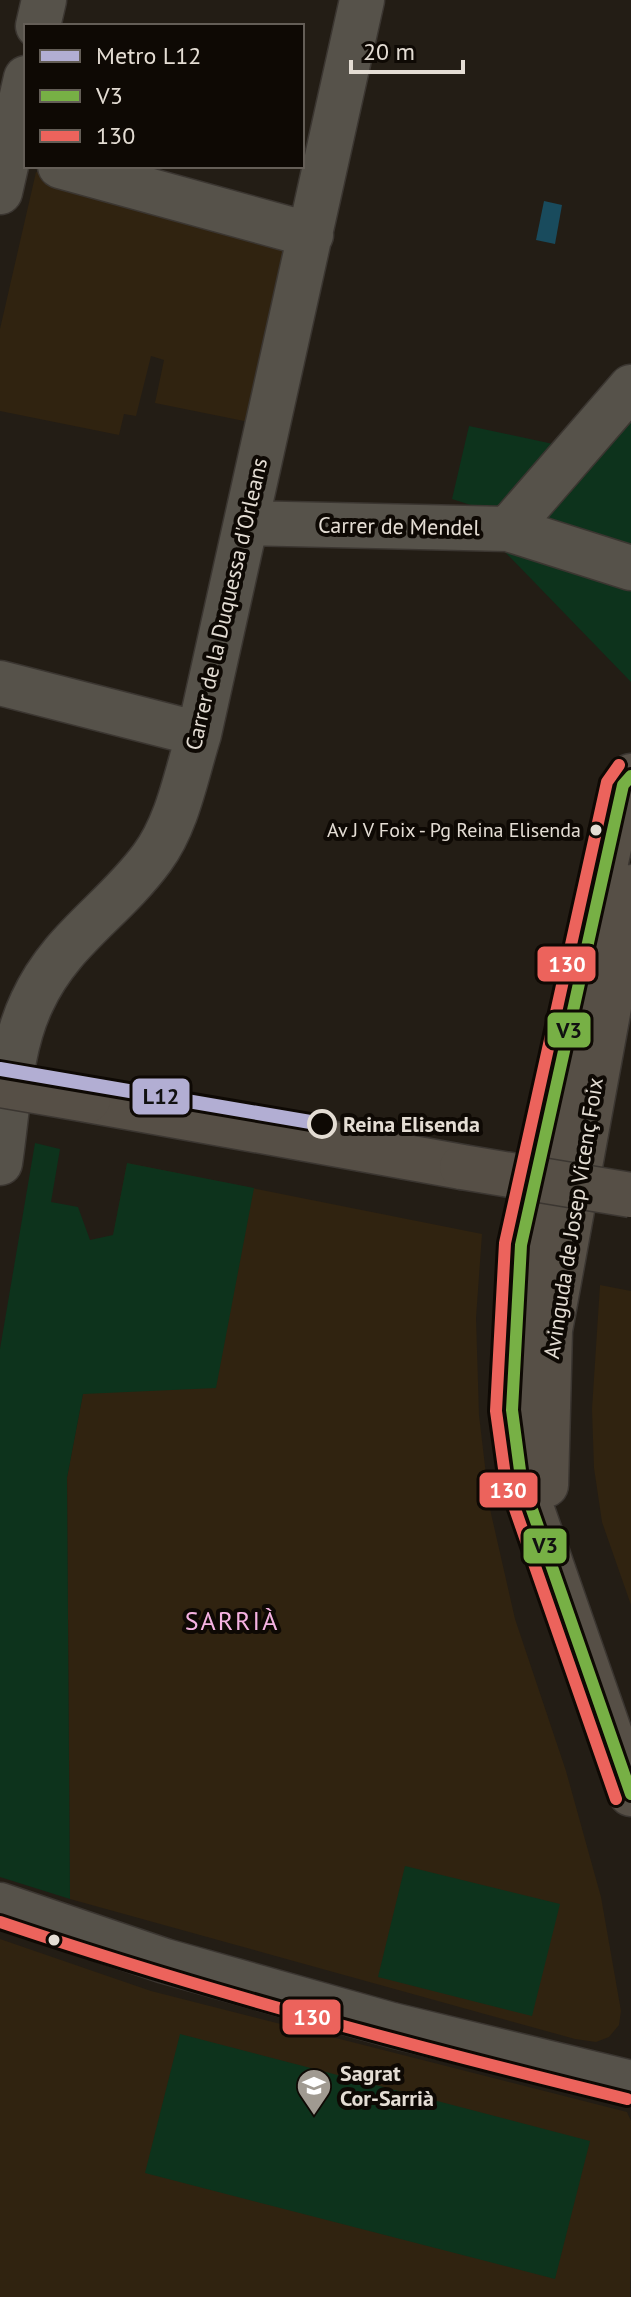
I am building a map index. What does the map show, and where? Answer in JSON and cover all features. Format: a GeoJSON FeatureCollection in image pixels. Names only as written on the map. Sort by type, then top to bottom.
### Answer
{"type":"FeatureCollection","features":[{"type":"Feature","properties":{"kind":"street"},"geometry":{"type":"LineString","coordinates":[[38,24],[44,0]]}},
{"type":"Feature","properties":{"kind":"street","name":"Carrer de la Duquessa d'Orleans"},"geometry":{"type":"LineString","coordinates":[[0,1163],[20,1033],[32,1002],[63,949],[154,856],[168,832],[199,734],[362,0]]}},
{"type":"Feature","properties":{"kind":"street"},"geometry":{"type":"LineString","coordinates":[[9,162],[24,88]]}},
{"type":"Feature","properties":{"kind":"street"},"geometry":{"type":"LineString","coordinates":[[67,168],[311,235]]}},
{"type":"Feature","properties":{"kind":"street","name":"Carrer de Mendel"},"geometry":{"type":"LineString","coordinates":[[246,523],[508,529],[631,387]]}},
{"type":"Feature","properties":{"kind":"street"},"geometry":{"type":"LineString","coordinates":[[508,529],[631,568]]}},
{"type":"Feature","properties":{"kind":"street"},"geometry":{"type":"LineString","coordinates":[[0,683],[199,734]]}},
{"type":"Feature","properties":{"kind":"street","name":"Avinguda de Josep Vicenç Foix"},"geometry":{"type":"LineString","coordinates":[[631,776],[623,785],[533,1183],[516,1285],[512,1410],[521,1478],[631,1794]]}},
{"type":"Feature","properties":{"kind":"street","name":"Avinguda de Josep Vicenç Foix"},"geometry":{"type":"LineString","coordinates":[[548,1551],[544,1444],[550,1330],[631,887]]}},
{"type":"Feature","properties":{"kind":"street"},"geometry":{"type":"LineString","coordinates":[[0,1085],[631,1195]]}},
{"type":"Feature","properties":{"kind":"street"},"geometry":{"type":"LineString","coordinates":[[0,1905],[165,1961],[392,2025],[631,2083]]}},
{"type":"Feature","properties":{"kind":"shaded area"},"geometry":{"type":"Polygon","coordinates":[[[36,172],[289,244],[249,422],[155,403],[164,360],[151,356],[136,416],[124,414],[119,435],[0,411],[0,329],[36,172]]]}},
{"type":"Feature","properties":{"kind":"shaded area"},"geometry":{"type":"Polygon","coordinates":[[[127,1163],[482,1234],[476,1318],[479,1415],[490,1509],[515,1619],[566,1771],[601,1897],[621,2011],[619,2025],[609,2037],[596,2042],[575,2039],[70,1899],[67,1477],[127,1163]]]}},
{"type":"Feature","properties":{"kind":"shaded area"},"geometry":{"type":"Polygon","coordinates":[[[600,1285],[631,1291],[631,1605],[602,1522],[594,1468],[592,1409],[600,1285]]]}},
{"type":"Feature","properties":{"kind":"shaded area","name":"Sagrat Cor-Sarrià"},"geometry":{"type":"Polygon","coordinates":[[[0,1939],[151,1991],[627,2112],[631,2121],[630,2297],[0,2297],[0,1939]]]}},
{"type":"Feature","properties":{"kind":"green space"},"geometry":{"type":"Polygon","coordinates":[[[631,369],[631,556],[452,499],[469,426],[567,447],[631,369]]]}},
{"type":"Feature","properties":{"kind":"green space"},"geometry":{"type":"Polygon","coordinates":[[[520,539],[631,583],[631,682],[505,552],[520,539]]]}},
{"type":"Feature","properties":{"kind":"green space"},"geometry":{"type":"Polygon","coordinates":[[[35,1143],[60,1149],[51,1202],[78,1207],[90,1240],[113,1235],[127,1163],[254,1188],[216,1388],[83,1394],[67,1478],[70,1899],[0,1877],[0,1349],[35,1143]]]}},
{"type":"Feature","properties":{"kind":"green space"},"geometry":{"type":"Polygon","coordinates":[[[405,1866],[560,1904],[532,2016],[378,1977],[405,1866]]]}},
{"type":"Feature","properties":{"kind":"green space"},"geometry":{"type":"Polygon","coordinates":[[[180,2034],[590,2141],[555,2279],[145,2173],[180,2034]]]}},
{"type":"Feature","properties":{"kind":"water"},"geometry":{"type":"Polygon","coordinates":[[[544,201],[562,205],[555,244],[536,240],[544,201]]]}},
{"type":"Feature","properties":{"kind":"metro line","name":"L12"},"geometry":{"type":"LineString","coordinates":[[0,1069],[322,1124]]}},
{"type":"Feature","properties":{"kind":"transit line","name":"130"},"geometry":{"type":"LineString","coordinates":[[616,1799],[506,1483],[496,1411],[505,1243],[607,782],[619,765]]}},
{"type":"Feature","properties":{"kind":"transit line","name":"V3"},"geometry":{"type":"LineString","coordinates":[[631,776],[623,785],[521,1245],[512,1410],[521,1478],[631,1794]]}},
{"type":"Feature","properties":{"kind":"transit line","name":"130"},"geometry":{"type":"LineString","coordinates":[[0,1922],[155,1972],[312,2017],[627,2099]]}},
{"type":"Feature","properties":{"kind":"place","name":"Av J V Foix - Pg Reina Elisenda"},"geometry":{"type":"Point","coordinates":[596,830]}},
{"type":"Feature","properties":{"kind":"place","name":"Reina Elisenda"},"geometry":{"type":"Point","coordinates":[322,1124]}},
{"type":"Feature","properties":{"kind":"place","name":"Sagrat Cor-Sarrià"},"geometry":{"type":"Point","coordinates":[314,2117]}},
{"type":"Feature","properties":{"kind":"district","name":"SARRIÀ"},"geometry":{"type":"Point","coordinates":[232,1620]}}]}
